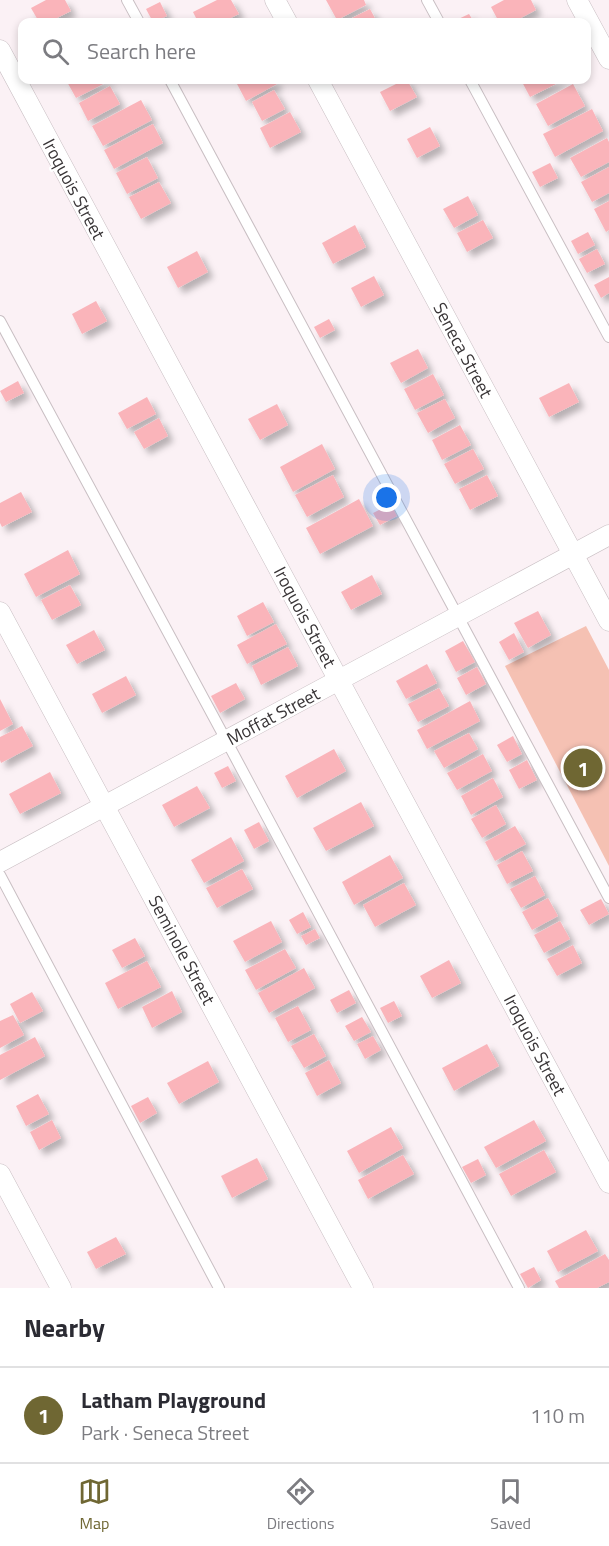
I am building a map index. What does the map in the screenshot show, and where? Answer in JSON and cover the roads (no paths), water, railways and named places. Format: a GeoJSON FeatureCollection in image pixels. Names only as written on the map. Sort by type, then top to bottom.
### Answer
{"type":"FeatureCollection","features":[{"type":"Feature","properties":{"kind":"street"},"geometry":{"type":"LineString","coordinates":[[275,0],[285,18]]}},
{"type":"Feature","properties":{"kind":"street"},"geometry":{"type":"LineString","coordinates":[[577,0],[587,18]]}},
{"type":"Feature","properties":{"kind":"street"},"geometry":{"type":"LineString","coordinates":[[591,26],[609,59]]}},
{"type":"Feature","properties":{"kind":"street","name":"Iroquois Street"},"geometry":{"type":"LineString","coordinates":[[0,50],[18,83]]}},
{"type":"Feature","properties":{"kind":"street","name":"Iroquois Street"},"geometry":{"type":"LineString","coordinates":[[18,84],[609,1183]]}},
{"type":"Feature","properties":{"kind":"street","name":"Seneca Street"},"geometry":{"type":"LineString","coordinates":[[320,84],[609,621]]}},
{"type":"Feature","properties":{"kind":"street","name":"Moffat Street"},"geometry":{"type":"LineString","coordinates":[[0,862],[609,536]]}},
{"type":"Feature","properties":{"kind":"street","name":"Seminole Street"},"geometry":{"type":"LineString","coordinates":[[0,612],[363,1288]]}},
{"type":"Feature","properties":{"kind":"street"},"geometry":{"type":"LineString","coordinates":[[0,1174],[62,1288]]}},
{"type":"Feature","properties":{"kind":"lane"},"geometry":{"type":"LineString","coordinates":[[127,0],[137,18]]}},
{"type":"Feature","properties":{"kind":"lane"},"geometry":{"type":"LineString","coordinates":[[427,0],[437,18]]}},
{"type":"Feature","properties":{"kind":"lane"},"geometry":{"type":"LineString","coordinates":[[172,84],[609,898]]}},
{"type":"Feature","properties":{"kind":"lane"},"geometry":{"type":"LineString","coordinates":[[472,84],[609,337]]}},
{"type":"Feature","properties":{"kind":"lane"},"geometry":{"type":"LineString","coordinates":[[0,321],[519,1288]]}},
{"type":"Feature","properties":{"kind":"lane"},"geometry":{"type":"LineString","coordinates":[[0,875],[219,1288]]}},
{"type":"Feature","properties":{"kind":"place","name":"Latham Playground"},"geometry":{"type":"Point","coordinates":[583,768]}}]}
